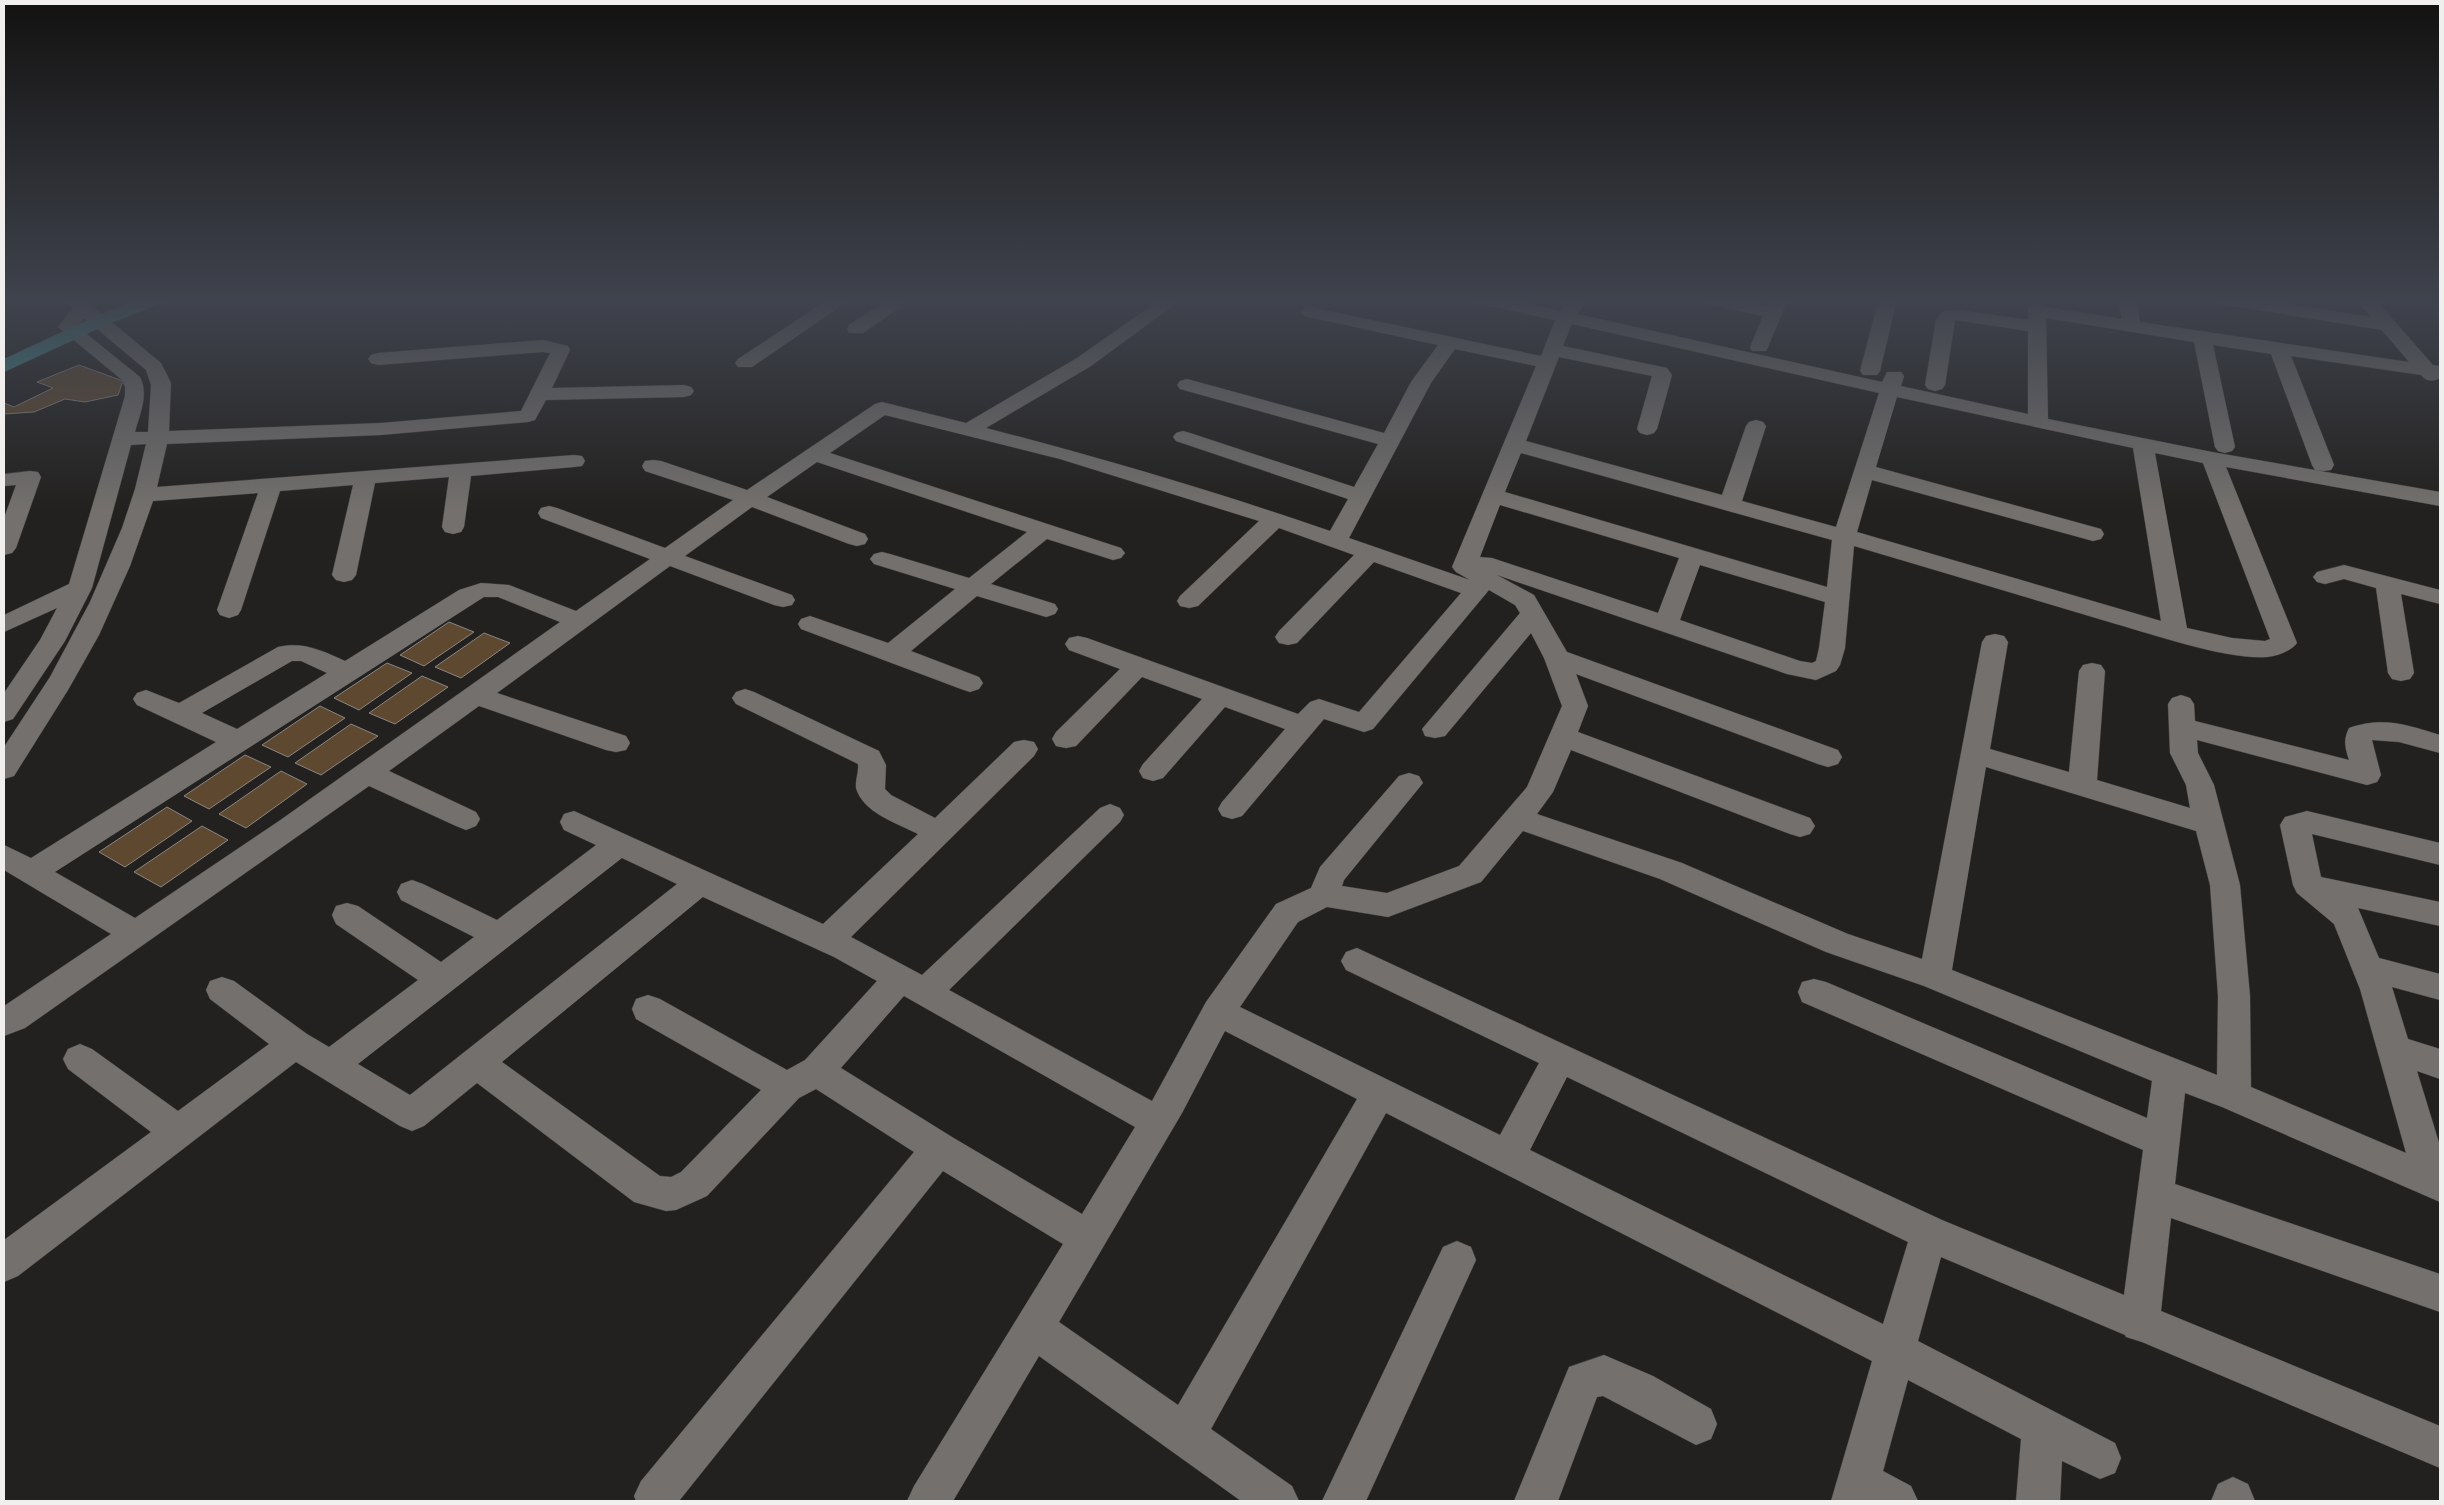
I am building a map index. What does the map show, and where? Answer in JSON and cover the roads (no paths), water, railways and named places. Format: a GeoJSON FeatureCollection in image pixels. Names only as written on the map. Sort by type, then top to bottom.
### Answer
{"type":"FeatureCollection","features":[{"type":"Feature","properties":{"kind":"street"},"geometry":{"type":"LineString","coordinates":[[4,713],[52,641],[80,588],[124,439],[135,387],[122,369]]}},
{"type":"Feature","properties":{"kind":"street"},"geometry":{"type":"LineString","coordinates":[[4,769],[71,663],[111,582],[143,495],[159,437],[161,383],[155,369]]}},
{"type":"Feature","properties":{"kind":"street"},"geometry":{"type":"LineString","coordinates":[[124,439],[382,429],[528,416],[551,369]]}},
{"type":"Feature","properties":{"kind":"street"},"geometry":{"type":"LineString","coordinates":[[969,430],[1073,369]]}},
{"type":"Feature","properties":{"kind":"street"},"geometry":{"type":"LineString","coordinates":[[1336,541],[1391,441],[1420,382],[1430,369]]}},
{"type":"Feature","properties":{"kind":"street"},"geometry":{"type":"LineString","coordinates":[[1232,808],[1320,708],[1364,724],[1477,576],[1494,496],[1546,369]]}},
{"type":"Feature","properties":{"kind":"street"},"geometry":{"type":"LineString","coordinates":[[1640,369],[1660,372],[1662,376],[1647,428]]}},
{"type":"Feature","properties":{"kind":"street"},"geometry":{"type":"LineString","coordinates":[[1826,369],[1892,382],[2039,416],[2440,499]]}},
{"type":"Feature","properties":{"kind":"street"},"geometry":{"type":"LineString","coordinates":[[1862,369],[1870,371],[1892,382],[1935,385],[2144,445],[2323,465],[2440,484]]}},
{"type":"Feature","properties":{"kind":"street"},"geometry":{"type":"LineString","coordinates":[[1935,385],[1937,369]]}},
{"type":"Feature","properties":{"kind":"street"},"geometry":{"type":"LineString","coordinates":[[2038,369],[2039,416]]}},
{"type":"Feature","properties":{"kind":"street"},"geometry":{"type":"LineString","coordinates":[[1515,445],[1730,503],[2174,633],[2232,646],[2266,650],[2284,643],[2218,453],[2206,369]]}},
{"type":"Feature","properties":{"kind":"street"},"geometry":{"type":"LineString","coordinates":[[2287,369],[2323,465]]}},
{"type":"Feature","properties":{"kind":"street"},"geometry":{"type":"LineString","coordinates":[[2433,371],[2440,385]]}},
{"type":"Feature","properties":{"kind":"street"},"geometry":{"type":"LineString","coordinates":[[4,1022],[13,1018],[136,934],[368,773],[668,559],[750,498],[816,455],[882,408],[1067,455],[1275,519],[1369,552],[1477,576],[1666,625],[1796,668],[1816,672],[1827,665],[1832,648],[1844,536],[1892,382]]}},
{"type":"Feature","properties":{"kind":"street"},"geometry":{"type":"LineString","coordinates":[[1187,385],[1391,441]]}},
{"type":"Feature","properties":{"kind":"street"},"geometry":{"type":"LineString","coordinates":[[539,394],[684,391]]}},
{"type":"Feature","properties":{"kind":"street"},"geometry":{"type":"LineString","coordinates":[[1730,503],[1756,426]]}},
{"type":"Feature","properties":{"kind":"street"},"geometry":{"type":"LineString","coordinates":[[1183,437],[1361,496]]}},
{"type":"Feature","properties":{"kind":"street"},"geometry":{"type":"LineString","coordinates":[[2144,445],[2174,633]]}},
{"type":"Feature","properties":{"kind":"street"},"geometry":{"type":"LineString","coordinates":[[816,455],[1114,553]]}},
{"type":"Feature","properties":{"kind":"street"},"geometry":{"type":"LineString","coordinates":[[143,495],[574,461]]}},
{"type":"Feature","properties":{"kind":"street"},"geometry":{"type":"LineString","coordinates":[[652,466],[750,498],[857,539]]}},
{"type":"Feature","properties":{"kind":"street"},"geometry":{"type":"LineString","coordinates":[[453,527],[461,470]]}},
{"type":"Feature","properties":{"kind":"street"},"geometry":{"type":"LineString","coordinates":[[1865,471],[2093,534]]}},
{"type":"Feature","properties":{"kind":"street"},"geometry":{"type":"LineString","coordinates":[[4,480],[30,477],[4,548]]}},
{"type":"Feature","properties":{"kind":"street"},"geometry":{"type":"LineString","coordinates":[[344,575],[365,478]]}},
{"type":"Feature","properties":{"kind":"street"},"geometry":{"type":"LineString","coordinates":[[229,610],[272,485]]}},
{"type":"Feature","properties":{"kind":"street"},"geometry":{"type":"LineString","coordinates":[[1494,496],[1838,598]]}},
{"type":"Feature","properties":{"kind":"street"},"geometry":{"type":"LineString","coordinates":[[549,513],[668,559],[783,600]]}},
{"type":"Feature","properties":{"kind":"street"},"geometry":{"type":"LineString","coordinates":[[1190,601],[1275,519]]}},
{"type":"Feature","properties":{"kind":"street"},"geometry":{"type":"LineString","coordinates":[[892,653],[1043,530]]}},
{"type":"Feature","properties":{"kind":"street"},"geometry":{"type":"LineString","coordinates":[[1288,638],[1369,552]]}},
{"type":"Feature","properties":{"kind":"street"},"geometry":{"type":"LineString","coordinates":[[1666,625],[1692,554]]}},
{"type":"Feature","properties":{"kind":"street"},"geometry":{"type":"LineString","coordinates":[[882,559],[1046,609]]}},
{"type":"Feature","properties":{"kind":"street"},"geometry":{"type":"LineString","coordinates":[[2325,577],[2344,572],[2440,597]]}},
{"type":"Feature","properties":{"kind":"street"},"geometry":{"type":"LineString","coordinates":[[929,1501],[1158,1122],[1218,1012],[1287,913],[1324,895],[1388,905],[1470,874],[1539,792],[1575,706],[1557,658],[1525,600],[1477,576]]}},
{"type":"Feature","properties":{"kind":"street"},"geometry":{"type":"LineString","coordinates":[[2387,584],[2401,673]]}},
{"type":"Feature","properties":{"kind":"street"},"geometry":{"type":"LineString","coordinates":[[4,624],[80,588]]}},
{"type":"Feature","properties":{"kind":"street"},"geometry":{"type":"LineString","coordinates":[[31,872],[468,595],[481,590],[501,590],[579,621]]}},
{"type":"Feature","properties":{"kind":"street"},"geometry":{"type":"LineString","coordinates":[[1435,729],[1533,614]]}},
{"type":"Feature","properties":{"kind":"street"},"geometry":{"type":"LineString","coordinates":[[810,624],[970,683]]}},
{"type":"Feature","properties":{"kind":"street"},"geometry":{"type":"LineString","coordinates":[[1935,977],[1995,642]]}},
{"type":"Feature","properties":{"kind":"street"},"geometry":{"type":"LineString","coordinates":[[1078,644],[1303,726]]}},
{"type":"Feature","properties":{"kind":"street"},"geometry":{"type":"LineString","coordinates":[[180,714],[287,653],[306,653],[348,672]]}},
{"type":"Feature","properties":{"kind":"street"},"geometry":{"type":"LineString","coordinates":[[1557,658],[1828,757]]}},
{"type":"Feature","properties":{"kind":"street"},"geometry":{"type":"LineString","coordinates":[[1066,739],[1138,666]]}},
{"type":"Feature","properties":{"kind":"street"},"geometry":{"type":"LineString","coordinates":[[2082,786],[2092,671]]}},
{"type":"Feature","properties":{"kind":"street"},"geometry":{"type":"LineString","coordinates":[[476,695],[616,743]]}},
{"type":"Feature","properties":{"kind":"street"},"geometry":{"type":"LineString","coordinates":[[1153,771],[1220,696]]}},
{"type":"Feature","properties":{"kind":"street"},"geometry":{"type":"LineString","coordinates":[[745,698],[870,758],[872,764],[869,788],[873,795],[882,802],[938,832]]}},
{"type":"Feature","properties":{"kind":"street"},"geometry":{"type":"LineString","coordinates":[[146,699],[239,741]]}},
{"type":"Feature","properties":{"kind":"street"},"geometry":{"type":"LineString","coordinates":[[2234,1096],[2234,996],[2225,885],[2208,824],[2200,785],[2184,753],[2182,716],[2367,775],[2358,745],[2359,735],[2369,730],[2392,732],[2440,744]]}},
{"type":"Feature","properties":{"kind":"street"},"geometry":{"type":"LineString","coordinates":[[1562,736],[1800,826]]}},
{"type":"Feature","properties":{"kind":"street"},"geometry":{"type":"LineString","coordinates":[[827,940],[1024,749]]}},
{"type":"Feature","properties":{"kind":"street"},"geometry":{"type":"LineString","coordinates":[[1975,754],[2208,824]]}},
{"type":"Feature","properties":{"kind":"street"},"geometry":{"type":"LineString","coordinates":[[368,773],[466,819]]}},
{"type":"Feature","properties":{"kind":"street"},"geometry":{"type":"LineString","coordinates":[[1324,895],[1331,875],[1409,783]]}},
{"type":"Feature","properties":{"kind":"street"},"geometry":{"type":"LineString","coordinates":[[477,1062],[647,1190],[663,1196],[681,1192],[694,1184],[802,1079],[1110,815]]}},
{"type":"Feature","properties":{"kind":"street"},"geometry":{"type":"LineString","coordinates":[[1517,818],[1671,871],[1837,944],[1935,977],[2170,1073],[2234,1096],[2437,1184]]}},
{"type":"Feature","properties":{"kind":"street"},"geometry":{"type":"LineString","coordinates":[[574,822],[700,883],[827,940],[912,985],[1158,1122]]}},
{"type":"Feature","properties":{"kind":"street"},"geometry":{"type":"LineString","coordinates":[[2437,1184],[2368,968],[2347,917],[2308,886],[2295,825],[2307,822],[2440,854]]}},
{"type":"Feature","properties":{"kind":"street"},"geometry":{"type":"LineString","coordinates":[[330,1066],[619,844]]}},
{"type":"Feature","properties":{"kind":"street"},"geometry":{"type":"LineString","coordinates":[[4,856],[136,934]]}},
{"type":"Feature","properties":{"kind":"street"},"geometry":{"type":"LineString","coordinates":[[222,990],[295,1044],[412,1115],[700,883]]}},
{"type":"Feature","properties":{"kind":"street"},"geometry":{"type":"LineString","coordinates":[[2308,886],[2440,914]]}},
{"type":"Feature","properties":{"kind":"street"},"geometry":{"type":"LineString","coordinates":[[412,892],[500,936]]}},
{"type":"Feature","properties":{"kind":"street"},"geometry":{"type":"LineString","coordinates":[[347,916],[442,980]]}},
{"type":"Feature","properties":{"kind":"street"},"geometry":{"type":"LineString","coordinates":[[1357,961],[1929,1233],[2140,1323],[2440,1447]]}},
{"type":"Feature","properties":{"kind":"street"},"geometry":{"type":"LineString","coordinates":[[2368,968],[2440,988]]}},
{"type":"Feature","properties":{"kind":"street"},"geometry":{"type":"LineString","coordinates":[[1814,992],[2162,1141]]}},
{"type":"Feature","properties":{"kind":"street"},"geometry":{"type":"LineString","coordinates":[[648,1009],[802,1079],[939,1149],[1087,1238]]}},
{"type":"Feature","properties":{"kind":"street"},"geometry":{"type":"LineString","coordinates":[[1218,1012],[1897,1352],[2100,1458]]}},
{"type":"Feature","properties":{"kind":"street"},"geometry":{"type":"LineString","coordinates":[[4,1263],[295,1044]]}},
{"type":"Feature","properties":{"kind":"street"},"geometry":{"type":"LineString","coordinates":[[2394,1049],[2440,1064]]}},
{"type":"Feature","properties":{"kind":"street"},"geometry":{"type":"LineString","coordinates":[[1508,1156],[1560,1057]]}},
{"type":"Feature","properties":{"kind":"street"},"geometry":{"type":"LineString","coordinates":[[80,1059],[178,1132]]}},
{"type":"Feature","properties":{"kind":"street"},"geometry":{"type":"LineString","coordinates":[[2140,1323],[2170,1073]]}},
{"type":"Feature","properties":{"kind":"street"},"geometry":{"type":"LineString","coordinates":[[1184,1435],[1380,1092]]}},
{"type":"Feature","properties":{"kind":"street"},"geometry":{"type":"LineString","coordinates":[[656,1496],[939,1149]]}},
{"type":"Feature","properties":{"kind":"street"},"geometry":{"type":"LineString","coordinates":[[2155,1195],[2440,1293]]}},
{"type":"Feature","properties":{"kind":"street"},"geometry":{"type":"LineString","coordinates":[[1896,1501],[1856,1492],[1929,1233]]}},
{"type":"Feature","properties":{"kind":"street"},"geometry":{"type":"LineString","coordinates":[[1344,1501],[1457,1260]]}},
{"type":"Feature","properties":{"kind":"street"},"geometry":{"type":"LineString","coordinates":[[1033,1328],[1277,1501]]}},
{"type":"Feature","properties":{"kind":"street"},"geometry":{"type":"LineString","coordinates":[[1536,1501],[1584,1381],[1604,1375],[1638,1391],[1696,1424]]}},
{"type":"Feature","properties":{"kind":"street"},"geometry":{"type":"LineString","coordinates":[[2038,1501],[2044,1429]]}}]}
